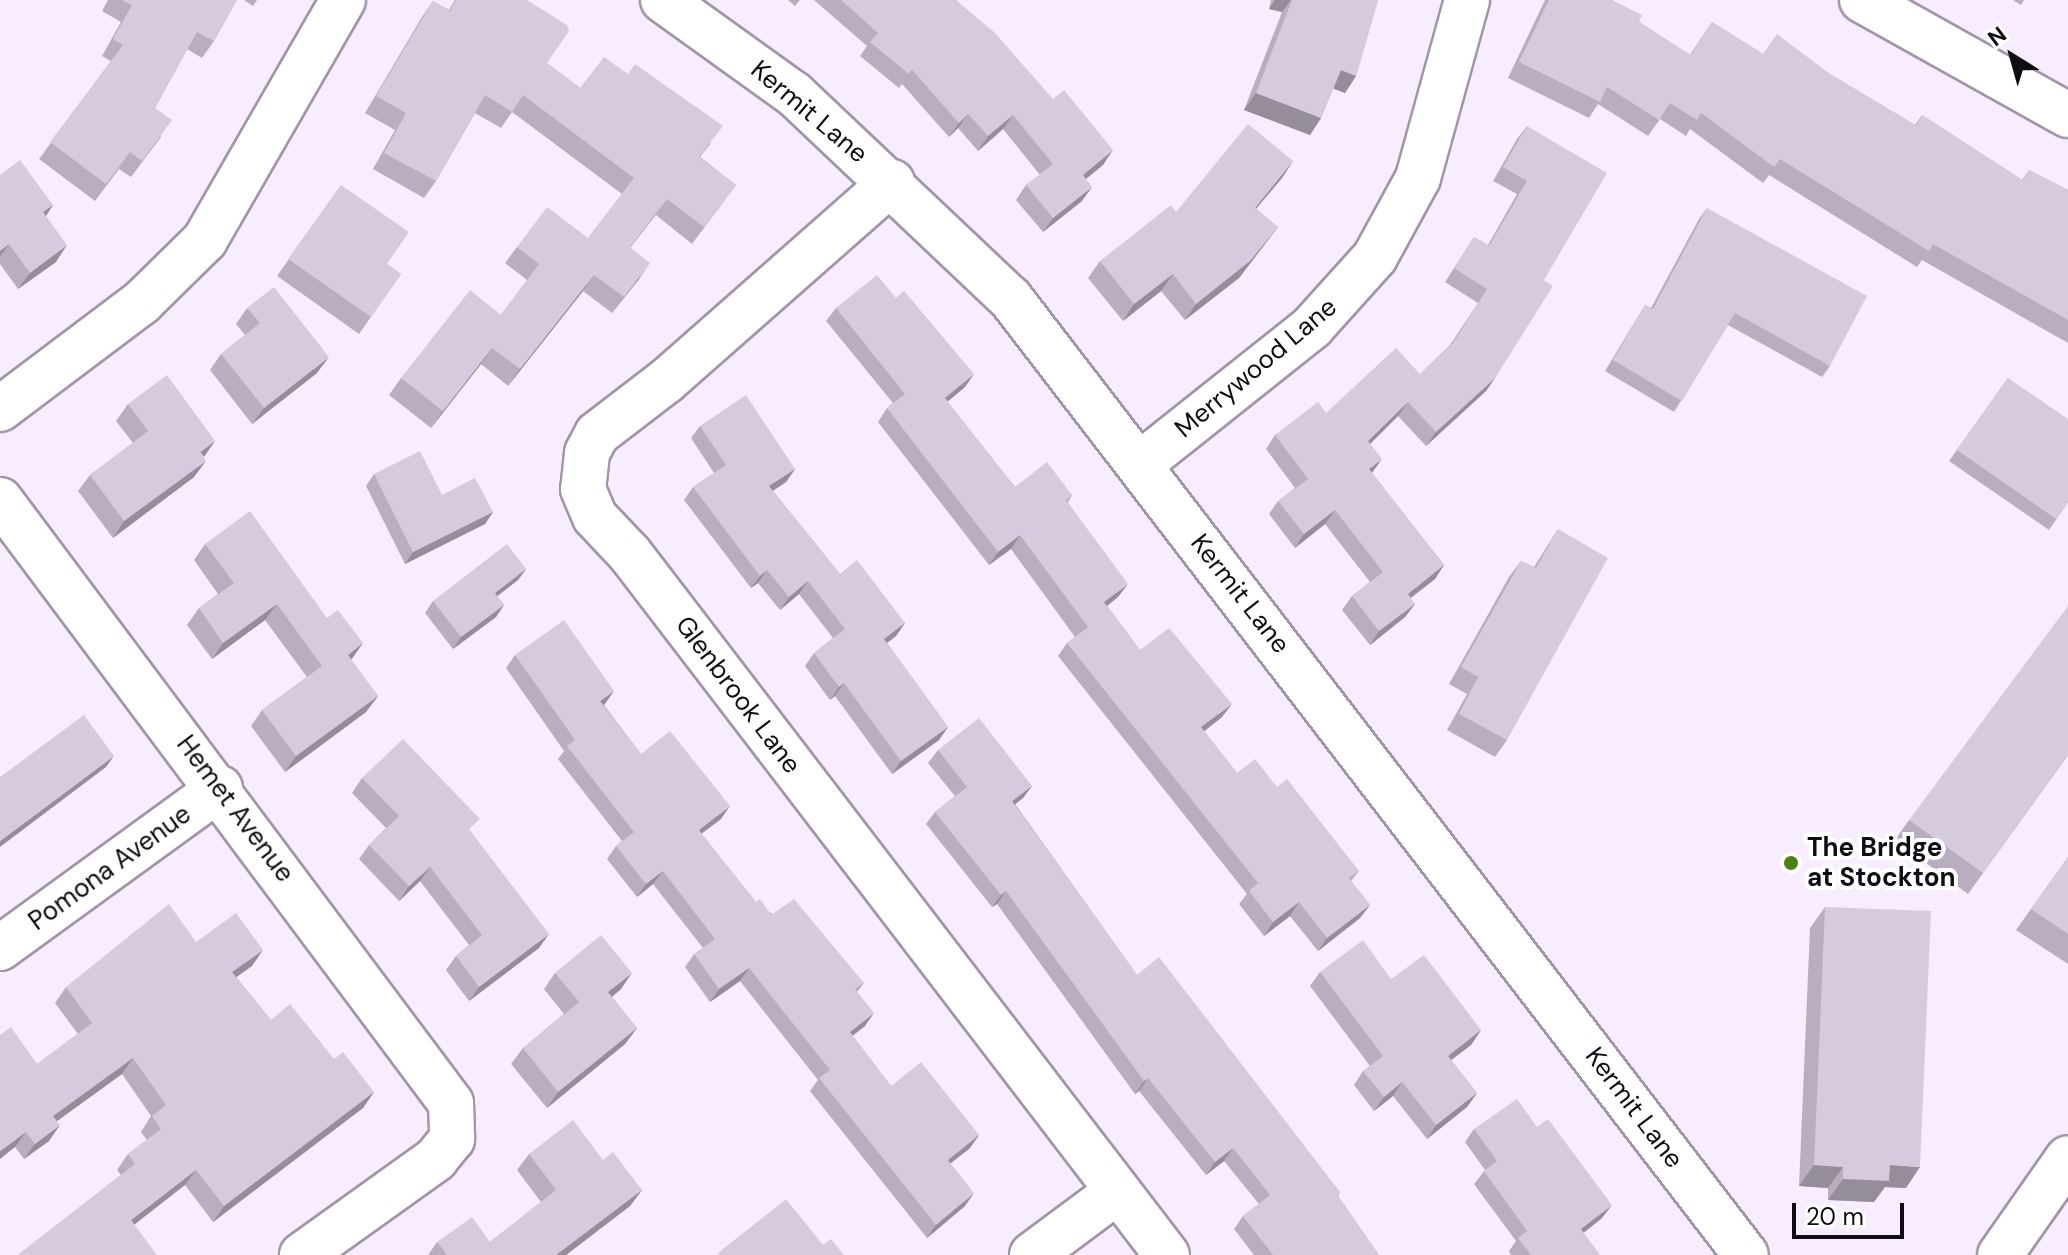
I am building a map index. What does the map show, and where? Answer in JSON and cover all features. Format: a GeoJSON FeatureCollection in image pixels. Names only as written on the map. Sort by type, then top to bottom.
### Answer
{"type":"FeatureCollection","features":[{"type":"Feature","properties":{"kind":"street"},"geometry":{"type":"LineString","coordinates":[[0,409],[142,302],[205,240],[343,0]]}},
{"type":"Feature","properties":{"kind":"street","name":"Kermit Lane"},"geometry":{"type":"LineString","coordinates":[[663,0],[794,94],[892,182],[1010,298],[1746,1255]]}},
{"type":"Feature","properties":{"kind":"street","name":"Merrywood Lane"},"geometry":{"type":"LineString","coordinates":[[1140,464],[1312,327],[1375,257],[1418,178],[1467,0]]}},
{"type":"Feature","properties":{"kind":"street"},"geometry":{"type":"LineString","coordinates":[[1862,0],[2068,115]]}},
{"type":"Feature","properties":{"kind":"street","name":"Glenbrook Lane"},"geometry":{"type":"LineString","coordinates":[[892,182],[666,381],[597,434],[587,453],[583,489],[595,517],[630,554],[1167,1255]]}},
{"type":"Feature","properties":{"kind":"street","name":"Hemet Avenue"},"geometry":{"type":"LineString","coordinates":[[0,500],[220,788],[442,1087],[454,1125],[452,1139],[436,1159],[302,1255]]}},
{"type":"Feature","properties":{"kind":"street","name":"Pomona Avenue"},"geometry":{"type":"LineString","coordinates":[[0,948],[220,788]]}},
{"type":"Feature","properties":{"kind":"street"},"geometry":{"type":"LineString","coordinates":[[2000,1255],[2068,1158]]}},
{"type":"Feature","properties":{"kind":"street"},"geometry":{"type":"LineString","coordinates":[[1032,1255],[1118,1191]]}},
{"type":"Feature","properties":{"kind":"building"},"geometry":{"type":"Polygon","coordinates":[[[122,0],[237,0],[214,41],[197,32],[155,108],[172,120],[142,161],[130,152],[106,184],[50,142],[123,45],[113,39],[132,5],[122,0]]]}},
{"type":"Feature","properties":{"kind":"building"},"geometry":{"type":"Polygon","coordinates":[[[456,0],[527,0],[567,25],[569,31],[547,63],[580,88],[604,57],[628,74],[635,64],[723,126],[699,157],[736,185],[704,227],[667,199],[630,247],[650,263],[624,297],[594,275],[520,369],[492,348],[443,411],[401,378],[470,290],[501,315],[539,264],[517,247],[547,207],[588,238],[634,178],[523,95],[512,112],[485,95],[436,181],[384,153],[406,113],[376,96],[433,1],[450,11],[456,0]]]}},
{"type":"Feature","properties":{"kind":"building"},"geometry":{"type":"Polygon","coordinates":[[[841,0],[956,0],[995,33],[1053,99],[1064,90],[1113,150],[1083,175],[1092,187],[1053,218],[1026,185],[1053,164],[1013,115],[988,136],[968,114],[959,123],[912,70],[909,74],[870,42],[878,33],[841,0]]]}},
{"type":"Feature","properties":{"kind":"building"},"geometry":{"type":"Polygon","coordinates":[[[1292,0],[1378,0],[1356,76],[1341,70],[1321,118],[1256,93],[1292,0]]]}},
{"type":"Feature","properties":{"kind":"building"},"geometry":{"type":"Polygon","coordinates":[[[1549,0],[1612,0],[1642,15],[1639,22],[1691,55],[1712,22],[1763,54],[1777,34],[1830,74],[1916,126],[1922,115],[2023,180],[2029,170],[2068,190],[2068,320],[1933,244],[1929,251],[1780,159],[1774,167],[1701,113],[1697,120],[1670,103],[1659,120],[1607,87],[1600,102],[1519,62],[1549,0]]]}},
{"type":"Feature","properties":{"kind":"building"},"geometry":{"type":"Polygon","coordinates":[[[1248,124],[1293,161],[1255,208],[1278,227],[1250,261],[1196,304],[1173,274],[1134,304],[1100,261],[1171,205],[1176,212],[1248,124]]]}},
{"type":"Feature","properties":{"kind":"building"},"geometry":{"type":"Polygon","coordinates":[[[1527,126],[1607,173],[1544,280],[1553,286],[1495,378],[1436,432],[1408,402],[1368,441],[1382,459],[1369,469],[1444,565],[1408,594],[1415,604],[1379,631],[1352,596],[1383,572],[1335,510],[1304,534],[1278,501],[1308,479],[1275,435],[1318,402],[1326,413],[1396,348],[1420,374],[1453,343],[1487,289],[1454,268],[1474,237],[1489,246],[1527,181],[1503,167],[1527,126]]]}},
{"type":"Feature","properties":{"kind":"building"},"geometry":{"type":"Polygon","coordinates":[[[20,160],[53,205],[43,212],[67,245],[30,273],[9,244],[0,251],[0,175],[20,160]]]}},
{"type":"Feature","properties":{"kind":"building"},"geometry":{"type":"Polygon","coordinates":[[[341,185],[409,232],[387,264],[401,274],[371,317],[288,259],[341,185]]]}},
{"type":"Feature","properties":{"kind":"building"},"geometry":{"type":"Polygon","coordinates":[[[1707,208],[1867,296],[1830,366],[1735,313],[1682,401],[1613,360],[1645,305],[1653,309],[1707,208]]]}},
{"type":"Feature","properties":{"kind":"building"},"geometry":{"type":"Polygon","coordinates":[[[877,275],[896,298],[904,291],[974,374],[945,398],[1015,487],[1047,462],[1072,495],[1066,500],[1128,584],[1104,602],[1140,650],[1169,628],[1232,704],[1201,727],[1237,773],[1255,759],[1277,787],[1287,779],[1359,871],[1349,878],[1370,905],[1327,938],[1299,902],[1273,922],[1249,891],[1258,883],[1067,643],[1088,627],[1020,535],[998,552],[887,408],[905,394],[836,308],[877,275]]]}},
{"type":"Feature","properties":{"kind":"building"},"geometry":{"type":"Polygon","coordinates":[[[274,287],[329,357],[264,408],[221,354],[260,323],[247,308],[274,287]]]}},
{"type":"Feature","properties":{"kind":"building"},"geometry":{"type":"Polygon","coordinates":[[[167,375],[215,441],[200,452],[206,461],[124,521],[90,475],[148,431],[128,404],[167,375]]]}},
{"type":"Feature","properties":{"kind":"building"},"geometry":{"type":"Polygon","coordinates":[[[2008,378],[2068,419],[2068,502],[2056,519],[1957,450],[2008,378]]]}},
{"type":"Feature","properties":{"kind":"building"},"geometry":{"type":"Polygon","coordinates":[[[746,395],[795,469],[769,486],[840,574],[857,560],[905,623],[884,639],[948,727],[901,761],[844,683],[839,687],[814,653],[845,629],[808,581],[789,597],[767,570],[760,576],[693,487],[726,465],[700,426],[746,395]]]}},
{"type":"Feature","properties":{"kind":"building"},"geometry":{"type":"Polygon","coordinates":[[[420,451],[442,495],[475,478],[493,512],[413,552],[374,474],[420,451]]]}},
{"type":"Feature","properties":{"kind":"building"},"geometry":{"type":"Polygon","coordinates":[[[250,511],[327,618],[338,610],[363,643],[348,655],[378,696],[296,756],[262,710],[322,666],[277,604],[223,643],[199,608],[234,583],[205,544],[250,511]]]}},
{"type":"Feature","properties":{"kind":"building"},"geometry":{"type":"Polygon","coordinates":[[[1558,529],[1608,558],[1507,740],[1459,714],[1478,677],[1461,667],[1521,561],[1536,568],[1558,529]]]}},
{"type":"Feature","properties":{"kind":"building"},"geometry":{"type":"Polygon","coordinates":[[[507,544],[526,569],[495,593],[504,605],[461,637],[433,601],[507,544]]]}},
{"type":"Feature","properties":{"kind":"building"},"geometry":{"type":"Polygon","coordinates":[[[2068,606],[2068,754],[1983,873],[1909,820],[2068,606]]]}},
{"type":"Feature","properties":{"kind":"building"},"geometry":{"type":"Polygon","coordinates":[[[564,620],[614,691],[600,701],[641,754],[670,731],[730,806],[699,830],[756,902],[760,899],[771,915],[794,899],[864,983],[855,989],[874,1013],[850,1032],[891,1086],[921,1062],[979,1135],[948,1160],[974,1193],[936,1225],[819,1078],[830,1070],[749,968],[719,989],[694,954],[715,939],[663,871],[646,884],[616,846],[634,832],[567,746],[575,740],[515,655],[564,620]]]}},
{"type":"Feature","properties":{"kind":"building"},"geometry":{"type":"Polygon","coordinates":[[[84,715],[114,756],[0,841],[0,777],[84,715]]]}},
{"type":"Feature","properties":{"kind":"building"},"geometry":{"type":"Polygon","coordinates":[[[979,718],[1032,786],[1012,801],[1137,975],[1159,957],[1340,1192],[1337,1195],[1379,1255],[1273,1255],[1243,1216],[1270,1195],[1233,1148],[1215,1162],[1148,1078],[1144,1081],[1006,891],[1001,895],[935,812],[967,787],[938,750],[979,718]]]}},
{"type":"Feature","properties":{"kind":"building"},"geometry":{"type":"Polygon","coordinates":[[[403,739],[480,819],[469,829],[549,934],[479,987],[456,956],[482,935],[430,867],[409,886],[369,845],[399,816],[362,778],[403,739]]]}},
{"type":"Feature","properties":{"kind":"building"},"geometry":{"type":"Polygon","coordinates":[[[2068,857],[2068,934],[2031,909],[2068,857]]]}},
{"type":"Feature","properties":{"kind":"building"},"geometry":{"type":"Polygon","coordinates":[[[169,904],[196,942],[236,913],[263,950],[232,972],[271,1020],[290,1004],[334,1059],[343,1052],[374,1092],[224,1206],[196,1170],[131,1220],[157,1255],[18,1255],[135,1164],[128,1154],[161,1129],[152,1116],[166,1105],[133,1058],[53,1116],[60,1125],[35,1144],[26,1132],[0,1151],[0,1035],[11,1027],[37,1064],[92,1023],[66,987],[169,904]]]}},
{"type":"Feature","properties":{"kind":"building"},"geometry":{"type":"Polygon","coordinates":[[[1825,907],[1931,911],[1920,1167],[1890,1165],[1889,1181],[1843,1179],[1843,1167],[1814,1165],[1825,907]]]}},
{"type":"Feature","properties":{"kind":"building"},"geometry":{"type":"Polygon","coordinates":[[[601,935],[632,973],[608,992],[637,1028],[558,1092],[523,1048],[579,1002],[555,973],[601,935]]]}},
{"type":"Feature","properties":{"kind":"building"},"geometry":{"type":"Polygon","coordinates":[[[1363,940],[1391,979],[1424,955],[1481,1030],[1448,1056],[1477,1093],[1436,1125],[1402,1082],[1384,1097],[1363,1071],[1383,1056],[1320,972],[1363,940]]]}},
{"type":"Feature","properties":{"kind":"building"},"geometry":{"type":"Polygon","coordinates":[[[1517,1099],[1537,1127],[1548,1119],[1612,1205],[1581,1229],[1600,1255],[1531,1255],[1518,1238],[1527,1231],[1484,1171],[1497,1161],[1474,1129],[1517,1099]]]}},
{"type":"Feature","properties":{"kind":"building"},"geometry":{"type":"Polygon","coordinates":[[[573,1120],[603,1160],[613,1152],[642,1190],[556,1255],[447,1255],[437,1242],[472,1217],[490,1242],[556,1190],[529,1154],[573,1120]]]}},
{"type":"Feature","properties":{"kind":"building"},"geometry":{"type":"Polygon","coordinates":[[[786,1199],[823,1245],[831,1239],[844,1255],[718,1253],[786,1199]]]}},
{"type":"Feature","properties":{"kind":"place","name":"The Bridge at Stockton"},"geometry":{"type":"Point","coordinates":[1791,863]}}]}
